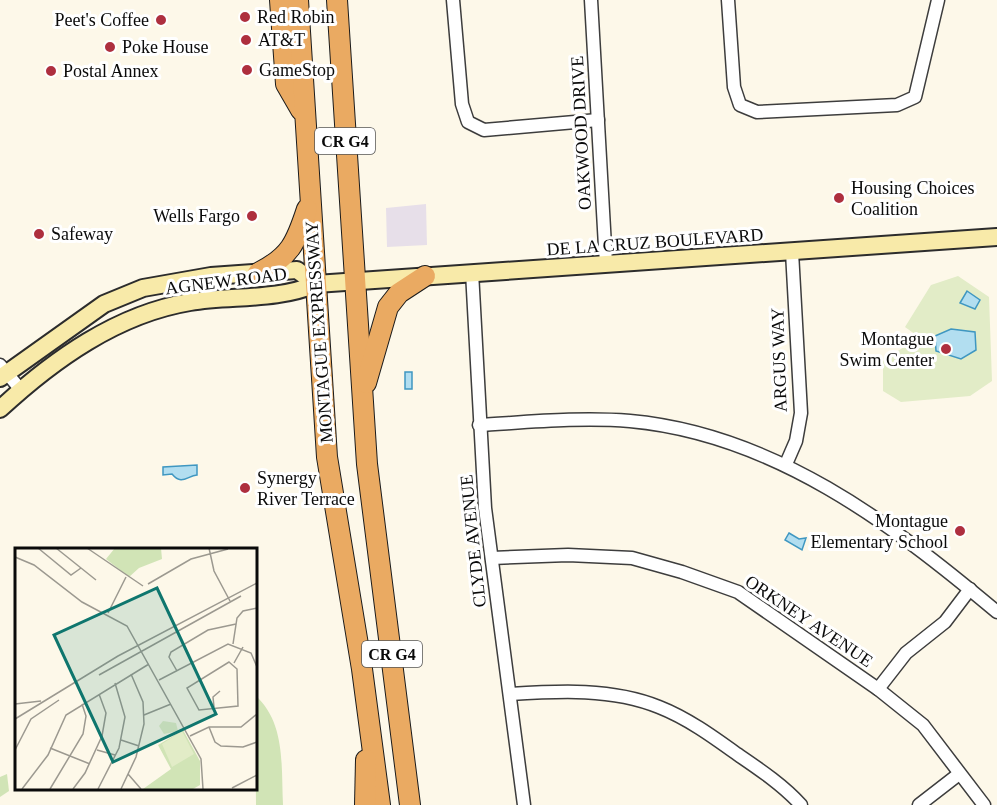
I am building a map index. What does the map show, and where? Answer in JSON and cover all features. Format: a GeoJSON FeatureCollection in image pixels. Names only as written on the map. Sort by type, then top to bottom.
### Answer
{"type":"FeatureCollection","features":[{"type":"Feature","properties":{"kind":"highway"},"geometry":{"type":"LineString","coordinates":[[280,0],[286,84],[304,114]]}},
{"type":"Feature","properties":{"kind":"highway","name":"MONTAGUE EXPRESSWAY"},"geometry":{"type":"LineString","coordinates":[[298,0],[327,457],[380,805]]}},
{"type":"Feature","properties":{"kind":"highway","name":"MONTAGUE EXPRESSWAY"},"geometry":{"type":"LineString","coordinates":[[337,0],[353,282],[370,494],[410,805]]}},
{"type":"Feature","properties":{"kind":"highway"},"geometry":{"type":"LineString","coordinates":[[258,273],[288,254],[299,234],[310,201]]}},
{"type":"Feature","properties":{"kind":"highway"},"geometry":{"type":"LineString","coordinates":[[362,397],[388,307],[399,293],[425,276]]}},
{"type":"Feature","properties":{"kind":"highway"},"geometry":{"type":"LineString","coordinates":[[365,805],[363,780],[370,728]]}},
{"type":"Feature","properties":{"kind":"main road","name":"DE LA CRUZ BOULEVARD"},"geometry":{"type":"LineString","coordinates":[[316,284],[997,237]]}},
{"type":"Feature","properties":{"kind":"main road","name":"AGNEW ROAD"},"geometry":{"type":"LineString","coordinates":[[2,372],[104,304],[143,288],[211,276],[297,270],[316,284]]}},
{"type":"Feature","properties":{"kind":"main road","name":"AGNEW ROAD"},"geometry":{"type":"LineString","coordinates":[[0,409],[21,390],[101,333],[156,309],[191,302],[293,294],[316,284]]}},
{"type":"Feature","properties":{"kind":"street"},"geometry":{"type":"LineString","coordinates":[[453,0],[462,104],[468,122],[484,130],[598,120]]}},
{"type":"Feature","properties":{"kind":"street","name":"OAKWOOD DRIVE"},"geometry":{"type":"LineString","coordinates":[[591,0],[606,264]]}},
{"type":"Feature","properties":{"kind":"street"},"geometry":{"type":"LineString","coordinates":[[728,0],[734,87],[740,105],[757,112],[897,105],[915,97],[938,0]]}},
{"type":"Feature","properties":{"kind":"street","name":"ARGUS WAY"},"geometry":{"type":"LineString","coordinates":[[786,464],[796,441],[801,413],[792,252]]}},
{"type":"Feature","properties":{"kind":"street","name":"CLYDE AVENUE"},"geometry":{"type":"LineString","coordinates":[[472,272],[479,425],[492,558],[524,805]]}},
{"type":"Feature","properties":{"kind":"street"},"geometry":{"type":"LineString","coordinates":[[2,372],[21,390]]}},
{"type":"Feature","properties":{"kind":"street"},"geometry":{"type":"LineString","coordinates":[[479,425],[581,418],[632,421],[694,432],[786,464],[842,495],[970,589],[997,612]]}},
{"type":"Feature","properties":{"kind":"street","name":"ORKNEY AVENUE"},"geometry":{"type":"LineString","coordinates":[[492,558],[567,555],[632,558],[682,572],[738,592],[878,688],[923,725],[984,805]]}},
{"type":"Feature","properties":{"kind":"street"},"geometry":{"type":"LineString","coordinates":[[878,688],[906,653],[945,622],[970,589]]}},
{"type":"Feature","properties":{"kind":"street"},"geometry":{"type":"LineString","coordinates":[[510,694],[563,691],[608,694],[658,706],[703,730],[750,763],[801,805]]}},
{"type":"Feature","properties":{"kind":"street"},"geometry":{"type":"LineString","coordinates":[[919,805],[959,774]]}},
{"type":"Feature","properties":{"kind":"shaded area"},"geometry":{"type":"Polygon","coordinates":[[[426,204],[427,245],[387,247],[386,208],[426,204]]]}},
{"type":"Feature","properties":{"kind":"green space","name":"Montague Swim Center"},"geometry":{"type":"Polygon","coordinates":[[[958,276],[989,297],[992,381],[970,396],[901,402],[883,391],[883,361],[919,337],[905,327],[931,285],[958,276]]]}},
{"type":"Feature","properties":{"kind":"green space"},"geometry":{"type":"Polygon","coordinates":[[[256,696],[265,706],[277,732],[280,746],[283,805],[256,805],[256,696]]]}},
{"type":"Feature","properties":{"kind":"green space"},"geometry":{"type":"Polygon","coordinates":[[[7,774],[9,791],[0,797],[0,777],[7,774]]]}},
{"type":"Feature","properties":{"kind":"water"},"geometry":{"type":"Polygon","coordinates":[[[967,291],[980,300],[975,309],[960,303],[967,291]]]}},
{"type":"Feature","properties":{"kind":"water"},"geometry":{"type":"Polygon","coordinates":[[[951,329],[975,332],[976,350],[961,359],[936,351],[935,336],[951,329]]]}},
{"type":"Feature","properties":{"kind":"water"},"geometry":{"type":"Polygon","coordinates":[[[405,372],[412,372],[412,389],[405,389],[405,372]]]}},
{"type":"Feature","properties":{"kind":"water"},"geometry":{"type":"Polygon","coordinates":[[[197,465],[197,475],[182,480],[172,474],[163,475],[163,467],[197,465]]]}},
{"type":"Feature","properties":{"kind":"water"},"geometry":{"type":"Polygon","coordinates":[[[789,533],[799,539],[806,538],[802,550],[785,540],[789,533]]]}},
{"type":"Feature","properties":{"kind":"place","name":"Red Robin"},"geometry":{"type":"Point","coordinates":[245,17]}},
{"type":"Feature","properties":{"kind":"place","name":"Peet's Coffee"},"geometry":{"type":"Point","coordinates":[161,20]}},
{"type":"Feature","properties":{"kind":"place","name":"AT&T"},"geometry":{"type":"Point","coordinates":[246,40]}},
{"type":"Feature","properties":{"kind":"place","name":"Poke House"},"geometry":{"type":"Point","coordinates":[110,47]}},
{"type":"Feature","properties":{"kind":"place","name":"GameStop"},"geometry":{"type":"Point","coordinates":[247,70]}},
{"type":"Feature","properties":{"kind":"place","name":"Postal Annex"},"geometry":{"type":"Point","coordinates":[51,71]}},
{"type":"Feature","properties":{"kind":"place","name":"Housing Choices Coalition"},"geometry":{"type":"Point","coordinates":[839,198]}},
{"type":"Feature","properties":{"kind":"place","name":"Wells Fargo"},"geometry":{"type":"Point","coordinates":[252,216]}},
{"type":"Feature","properties":{"kind":"place","name":"Safeway"},"geometry":{"type":"Point","coordinates":[39,234]}},
{"type":"Feature","properties":{"kind":"place","name":"Montague Swim Center"},"geometry":{"type":"Point","coordinates":[946,349]}},
{"type":"Feature","properties":{"kind":"place","name":"Synergy River Terrace"},"geometry":{"type":"Point","coordinates":[245,488]}},
{"type":"Feature","properties":{"kind":"place","name":"Montague Elementary School"},"geometry":{"type":"Point","coordinates":[960,531]}}]}
